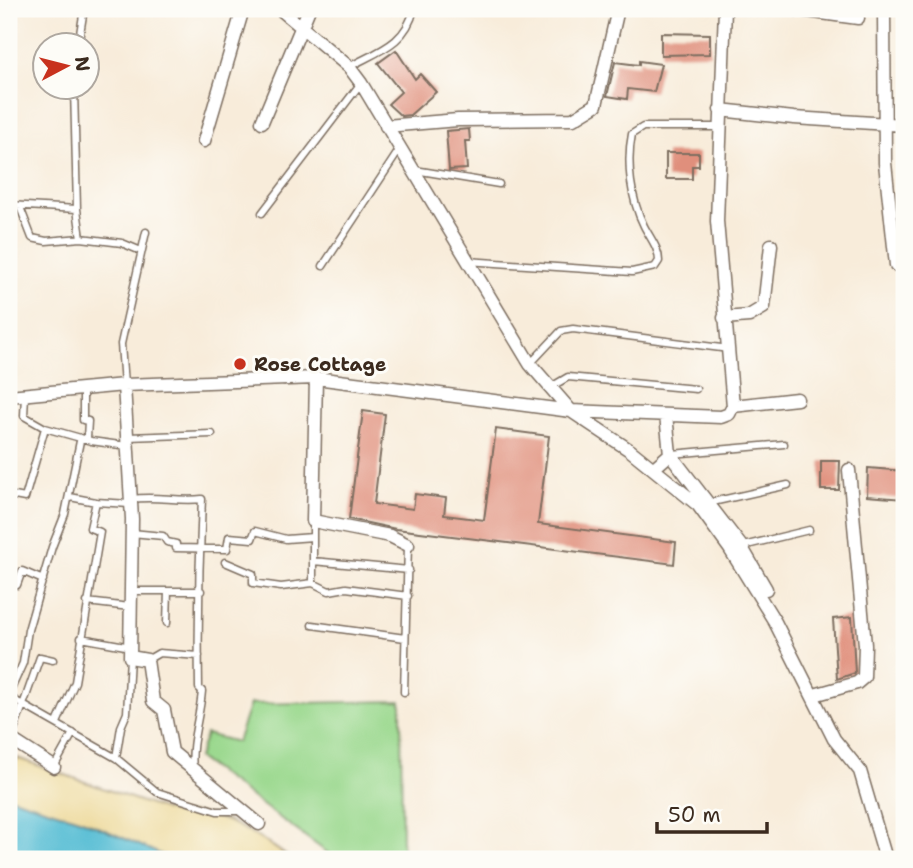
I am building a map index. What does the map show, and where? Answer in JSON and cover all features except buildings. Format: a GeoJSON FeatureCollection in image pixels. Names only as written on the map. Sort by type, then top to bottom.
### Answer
{"type":"FeatureCollection","features":[{"type":"Feature","properties":{"kind":"street"},"geometry":{"type":"LineString","coordinates":[[204,141],[243,9]]}},
{"type":"Feature","properties":{"kind":"street"},"geometry":{"type":"LineString","coordinates":[[280,9],[349,67],[361,83],[415,170],[465,261],[530,363],[571,411],[704,504]]}},
{"type":"Feature","properties":{"kind":"street"},"geometry":{"type":"LineString","coordinates":[[262,122],[309,9]]}},
{"type":"Feature","properties":{"kind":"street"},"geometry":{"type":"LineString","coordinates":[[386,126],[458,120],[573,119],[586,114],[596,105],[618,9]]}},
{"type":"Feature","properties":{"kind":"street"},"geometry":{"type":"LineString","coordinates":[[9,396],[124,385],[316,378],[571,411],[721,418],[729,414],[733,406],[729,349],[723,318],[717,221],[725,9]]}},
{"type":"Feature","properties":{"kind":"street"},"geometry":{"type":"LineString","coordinates":[[792,9],[858,18]]}},
{"type":"Feature","properties":{"kind":"street"},"geometry":{"type":"LineString","coordinates":[[884,9],[883,125],[896,265]]}},
{"type":"Feature","properties":{"kind":"street"},"geometry":{"type":"LineString","coordinates":[[720,110],[904,125]]}},
{"type":"Feature","properties":{"kind":"street"},"geometry":{"type":"LineString","coordinates":[[723,318],[749,316],[764,307],[771,245]]}},
{"type":"Feature","properties":{"kind":"street"},"geometry":{"type":"LineString","coordinates":[[316,378],[313,521],[390,537],[408,545]]}},
{"type":"Feature","properties":{"kind":"street"},"geometry":{"type":"LineString","coordinates":[[124,385],[132,501],[131,652],[147,660],[153,701],[164,710],[172,752],[259,824]]}},
{"type":"Feature","properties":{"kind":"street"},"geometry":{"type":"LineString","coordinates":[[733,406],[797,399]]}},
{"type":"Feature","properties":{"kind":"street"},"geometry":{"type":"LineString","coordinates":[[666,415],[670,454],[766,589]]}},
{"type":"Feature","properties":{"kind":"street"},"geometry":{"type":"LineString","coordinates":[[654,468],[670,454]]}},
{"type":"Feature","properties":{"kind":"street"},"geometry":{"type":"LineString","coordinates":[[814,695],[857,683],[864,677],[866,645],[849,470]]}},
{"type":"Feature","properties":{"kind":"street"},"geometry":{"type":"LineString","coordinates":[[736,547],[814,695],[834,739],[860,771],[886,859]]}},
{"type":"Feature","properties":{"kind":"street"},"geometry":{"type":"LineString","coordinates":[[10,739],[54,766]]}},
{"type":"Feature","properties":{"kind":"lane"},"geometry":{"type":"LineString","coordinates":[[80,32],[84,9]]}},
{"type":"Feature","properties":{"kind":"lane"},"geometry":{"type":"LineString","coordinates":[[349,67],[402,37],[410,27],[414,9]]}},
{"type":"Feature","properties":{"kind":"lane"},"geometry":{"type":"LineString","coordinates":[[262,212],[361,83]]}},
{"type":"Feature","properties":{"kind":"lane"},"geometry":{"type":"LineString","coordinates":[[74,102],[77,209],[81,238]]}},
{"type":"Feature","properties":{"kind":"lane"},"geometry":{"type":"LineString","coordinates":[[465,261],[632,272],[655,267],[659,254],[643,223],[634,195],[629,160],[632,134],[643,127],[719,127]]}},
{"type":"Feature","properties":{"kind":"lane"},"geometry":{"type":"LineString","coordinates":[[323,266],[401,147]]}},
{"type":"Feature","properties":{"kind":"lane"},"geometry":{"type":"LineString","coordinates":[[415,170],[499,184]]}},
{"type":"Feature","properties":{"kind":"lane"},"geometry":{"type":"LineString","coordinates":[[9,205],[77,209]]}},
{"type":"Feature","properties":{"kind":"lane"},"geometry":{"type":"LineString","coordinates":[[20,206],[32,238],[46,241],[81,238],[122,243],[141,251]]}},
{"type":"Feature","properties":{"kind":"lane"},"geometry":{"type":"LineString","coordinates":[[124,385],[121,344],[146,232]]}},
{"type":"Feature","properties":{"kind":"lane"},"geometry":{"type":"LineString","coordinates":[[530,363],[561,331],[573,329],[729,349]]}},
{"type":"Feature","properties":{"kind":"lane"},"geometry":{"type":"LineString","coordinates":[[551,387],[568,377],[696,388]]}},
{"type":"Feature","properties":{"kind":"lane"},"geometry":{"type":"LineString","coordinates":[[83,388],[83,420],[88,421],[87,438]]}},
{"type":"Feature","properties":{"kind":"lane"},"geometry":{"type":"LineString","coordinates":[[25,394],[24,416],[45,428],[87,438],[129,441],[212,434]]}},
{"type":"Feature","properties":{"kind":"lane"},"geometry":{"type":"LineString","coordinates":[[9,495],[25,498],[45,428]]}},
{"type":"Feature","properties":{"kind":"lane"},"geometry":{"type":"LineString","coordinates":[[87,438],[80,441],[70,497],[28,630],[23,663],[9,695],[116,758],[157,792],[218,811],[242,811]]}},
{"type":"Feature","properties":{"kind":"lane"},"geometry":{"type":"LineString","coordinates":[[670,454],[784,444]]}},
{"type":"Feature","properties":{"kind":"lane"},"geometry":{"type":"LineString","coordinates":[[704,504],[788,485]]}},
{"type":"Feature","properties":{"kind":"lane"},"geometry":{"type":"LineString","coordinates":[[70,497],[96,502],[132,501],[155,496],[173,501],[202,499],[199,656],[199,688],[202,691],[199,725],[191,751],[193,770]]}},
{"type":"Feature","properties":{"kind":"lane"},"geometry":{"type":"LineString","coordinates":[[57,723],[75,682],[100,532],[90,528],[96,502]]}},
{"type":"Feature","properties":{"kind":"lane"},"geometry":{"type":"LineString","coordinates":[[313,521],[313,583]]}},
{"type":"Feature","properties":{"kind":"lane"},"geometry":{"type":"LineString","coordinates":[[736,547],[809,530]]}},
{"type":"Feature","properties":{"kind":"lane"},"geometry":{"type":"LineString","coordinates":[[132,533],[163,536],[167,542],[176,544],[176,548],[202,550],[227,549],[229,537],[252,539],[255,531],[286,538],[313,537]]}},
{"type":"Feature","properties":{"kind":"lane"},"geometry":{"type":"LineString","coordinates":[[404,692],[408,545]]}},
{"type":"Feature","properties":{"kind":"lane"},"geometry":{"type":"LineString","coordinates":[[313,561],[409,570]]}},
{"type":"Feature","properties":{"kind":"lane"},"geometry":{"type":"LineString","coordinates":[[225,562],[253,574],[253,583],[281,586],[313,583],[328,591],[346,588],[408,596]]}},
{"type":"Feature","properties":{"kind":"lane"},"geometry":{"type":"LineString","coordinates":[[9,584],[17,585],[22,571],[43,580]]}},
{"type":"Feature","properties":{"kind":"lane"},"geometry":{"type":"LineString","coordinates":[[131,591],[201,592]]}},
{"type":"Feature","properties":{"kind":"lane"},"geometry":{"type":"LineString","coordinates":[[167,623],[168,591]]}},
{"type":"Feature","properties":{"kind":"lane"},"geometry":{"type":"LineString","coordinates":[[87,601],[131,607]]}},
{"type":"Feature","properties":{"kind":"lane"},"geometry":{"type":"LineString","coordinates":[[312,625],[405,638]]}},
{"type":"Feature","properties":{"kind":"lane"},"geometry":{"type":"LineString","coordinates":[[81,638],[131,652],[127,713],[121,727],[116,758]]}},
{"type":"Feature","properties":{"kind":"lane"},"geometry":{"type":"LineString","coordinates":[[147,660],[159,653],[199,656]]}},
{"type":"Feature","properties":{"kind":"lane"},"geometry":{"type":"LineString","coordinates":[[10,739],[40,657],[52,660]]}},
{"type":"Feature","properties":{"kind":"lane"},"geometry":{"type":"LineString","coordinates":[[54,766],[73,733]]}},
{"type":"Feature","properties":{"kind":"green space"},"geometry":{"type":"Polygon","coordinates":[[[401,701],[402,859],[336,859],[198,758],[206,734],[237,742],[250,704],[401,701]]]}},
{"type":"Feature","properties":{"kind":"sand"},"geometry":{"type":"Polygon","coordinates":[[[17,758],[179,815],[192,813],[222,819],[253,834],[291,859],[171,859],[82,820],[9,797],[9,774],[17,758]]]}},
{"type":"Feature","properties":{"kind":"water"},"geometry":{"type":"Polygon","coordinates":[[[9,797],[82,820],[171,859],[9,859],[9,797]]]}},
{"type":"Feature","properties":{"kind":"place","name":"Rose Cottage"},"geometry":{"type":"Point","coordinates":[240,364]}}]}
